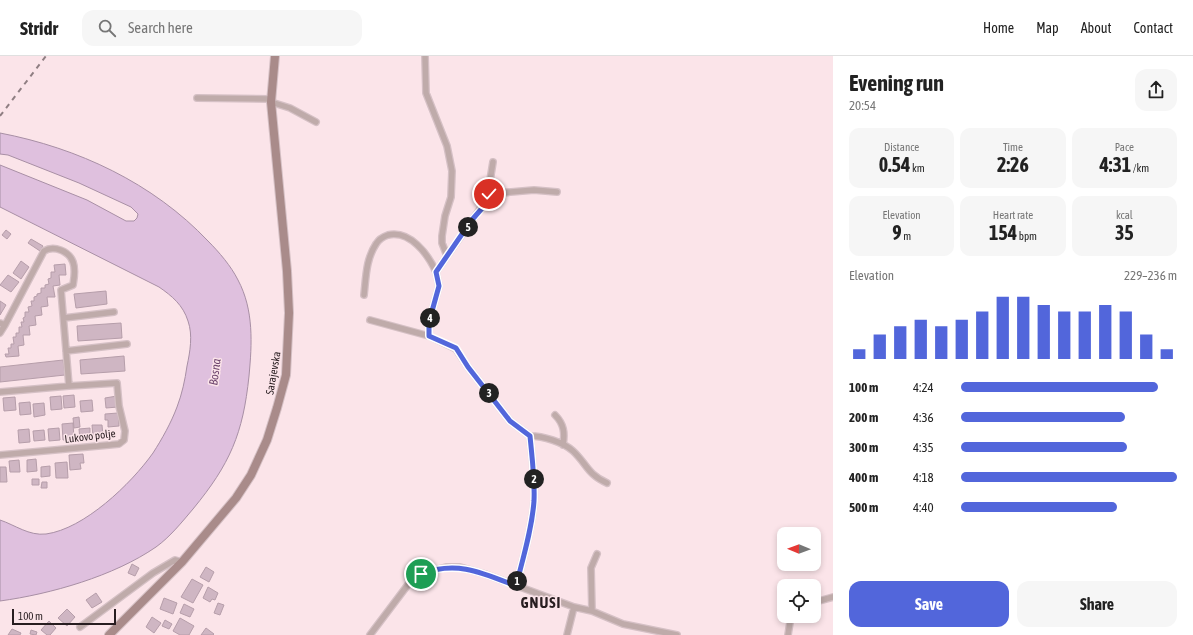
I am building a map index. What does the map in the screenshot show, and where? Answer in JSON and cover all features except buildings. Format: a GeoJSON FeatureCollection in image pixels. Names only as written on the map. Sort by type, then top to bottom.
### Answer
{"type":"FeatureCollection","features":[{"type":"Feature","properties":{"kind":"main road","name":"Sarajevska"},"geometry":{"type":"LineString","coordinates":[[109,635],[182,562],[236,498],[250,475],[267,440],[286,375],[289,313],[288,278],[271,101],[275,56]]}},
{"type":"Feature","properties":{"kind":"street"},"geometry":{"type":"LineString","coordinates":[[425,56],[426,93],[447,146],[452,171],[451,197],[445,216],[442,236],[442,243],[447,256]]}},
{"type":"Feature","properties":{"kind":"street"},"geometry":{"type":"LineString","coordinates":[[197,98],[271,101],[290,108],[316,122]]}},
{"type":"Feature","properties":{"kind":"street"},"geometry":{"type":"LineString","coordinates":[[436,272],[484,206],[489,194],[493,162]]}},
{"type":"Feature","properties":{"kind":"street"},"geometry":{"type":"LineString","coordinates":[[489,194],[534,190],[558,192]]}},
{"type":"Feature","properties":{"kind":"street"},"geometry":{"type":"LineString","coordinates":[[364,295],[368,262],[376,242],[382,237],[400,235],[411,240],[424,252],[436,272],[439,286],[429,322],[429,336]]}},
{"type":"Feature","properties":{"kind":"street"},"geometry":{"type":"LineString","coordinates":[[0,333],[3,324],[44,251],[49,248],[56,248],[66,253],[73,261],[75,276],[73,285],[61,290],[69,386]]}},
{"type":"Feature","properties":{"kind":"street"},"geometry":{"type":"LineString","coordinates":[[64,318],[114,312]]}},
{"type":"Feature","properties":{"kind":"street"},"geometry":{"type":"LineString","coordinates":[[370,320],[429,336],[456,348],[468,367],[510,421],[530,436],[543,438],[563,445],[573,451],[587,470],[597,478],[607,483]]}},
{"type":"Feature","properties":{"kind":"street"},"geometry":{"type":"LineString","coordinates":[[66,351],[127,344]]}},
{"type":"Feature","properties":{"kind":"street","name":"Lukovo polje"},"geometry":{"type":"LineString","coordinates":[[0,392],[117,383],[119,406],[125,431],[124,440],[119,444],[0,455]]}},
{"type":"Feature","properties":{"kind":"street"},"geometry":{"type":"LineString","coordinates":[[555,415],[562,421],[564,438],[563,445]]}},
{"type":"Feature","properties":{"kind":"street"},"geometry":{"type":"LineString","coordinates":[[516,586],[530,526],[534,501],[534,472],[530,436]]}},
{"type":"Feature","properties":{"kind":"street"},"geometry":{"type":"LineString","coordinates":[[592,612],[591,568],[597,554]]}},
{"type":"Feature","properties":{"kind":"street"},"geometry":{"type":"LineString","coordinates":[[80,627],[153,573],[175,560],[182,562]]}},
{"type":"Feature","properties":{"kind":"street"},"geometry":{"type":"LineString","coordinates":[[370,635],[410,582],[421,574],[434,569],[460,567],[623,624],[677,635]]}},
{"type":"Feature","properties":{"kind":"street"},"geometry":{"type":"LineString","coordinates":[[821,600],[833,597]]}},
{"type":"Feature","properties":{"kind":"street"},"geometry":{"type":"LineString","coordinates":[[567,635],[574,607]]}},
{"type":"Feature","properties":{"kind":"street"},"geometry":{"type":"LineString","coordinates":[[788,635],[790,623]]}},
{"type":"Feature","properties":{"kind":"water","name":"Bosna"},"geometry":{"type":"Polygon","coordinates":[[[0,133],[58,148],[86,158],[139,185],[186,220],[220,254],[238,280],[247,303],[251,327],[251,339],[249,376],[243,415],[233,447],[217,477],[206,493],[171,534],[156,547],[121,567],[102,575],[40,594],[0,601],[0,520],[28,532],[46,534],[76,524],[106,503],[119,491],[144,465],[153,453],[172,419],[183,387],[191,338],[190,326],[183,310],[173,297],[159,287],[0,207],[0,165],[87,200],[126,221],[134,221],[138,214],[131,207],[79,183],[8,155],[0,154],[0,133]]]}},
{"type":"Feature","properties":{"kind":"railway"},"geometry":{"type":"LineString","coordinates":[[0,116],[46,56]]}},
{"type":"Feature","properties":{"kind":"district","name":"GNUSI"},"geometry":{"type":"Point","coordinates":[541,603]}},
{"type":"Feature","properties":{"kind":"route"},"geometry":{"type":"LineString","coordinates":[[421,574],[434,569],[460,567],[486,574],[516,586],[530,526],[534,501],[534,472],[530,436],[510,421],[468,367],[456,348],[429,336],[429,322],[439,286],[436,272],[446,260],[447,256],[471,221],[484,206],[489,194]]}}]}
